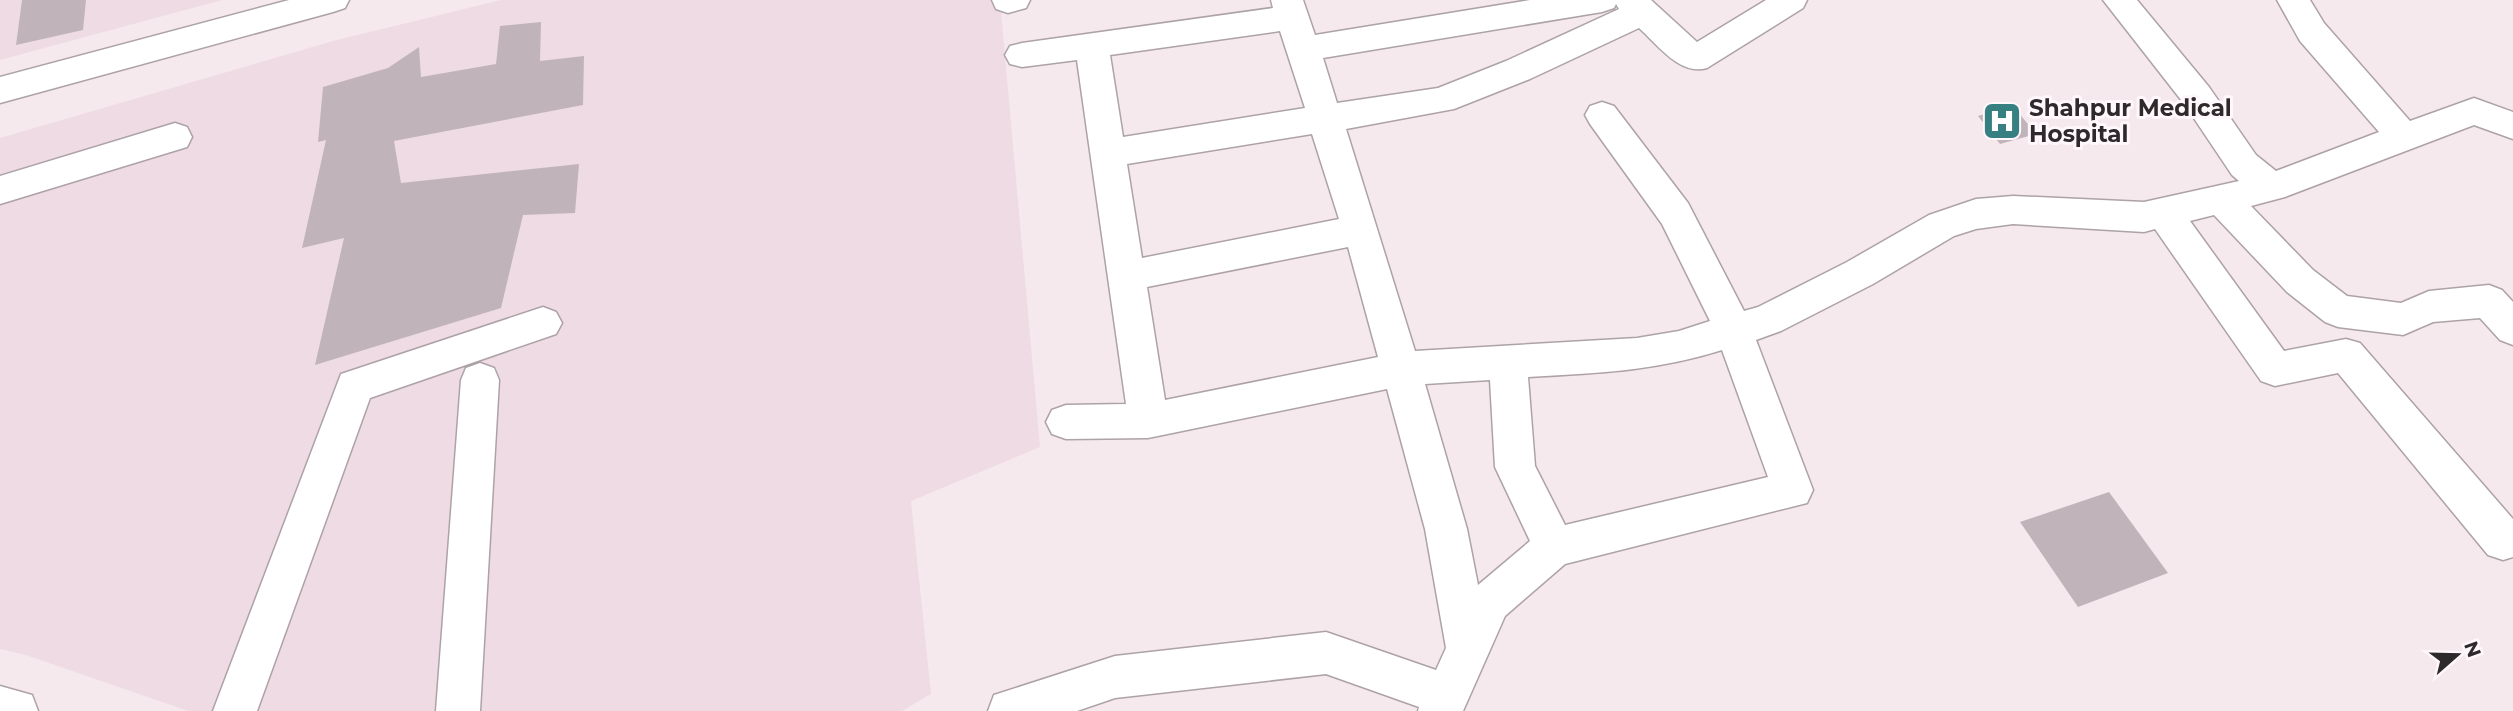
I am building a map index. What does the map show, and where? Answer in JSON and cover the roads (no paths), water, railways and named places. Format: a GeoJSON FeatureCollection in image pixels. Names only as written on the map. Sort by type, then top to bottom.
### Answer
{"type":"FeatureCollection","features":[{"type":"Feature","properties":{"kind":"street"},"geometry":{"type":"LineString","coordinates":[[0,90],[333,0]]}},
{"type":"Feature","properties":{"kind":"street"},"geometry":{"type":"LineString","coordinates":[[1022,55],[1295,22],[1602,0]]}},
{"type":"Feature","properties":{"kind":"street"},"geometry":{"type":"LineString","coordinates":[[1108,153],[1442,100],[1518,70],[1637,6],[1695,59],[1791,0]]}},
{"type":"Feature","properties":{"kind":"street"},"geometry":{"type":"LineString","coordinates":[[2119,0],[2197,96],[2244,165],[2272,187]]}},
{"type":"Feature","properties":{"kind":"street"},"geometry":{"type":"LineString","coordinates":[[2293,0],[2312,32],[2404,137]]}},
{"type":"Feature","properties":{"kind":"street"},"geometry":{"type":"LineString","coordinates":[[1295,22],[1361,230],[1446,528],[1468,648]]}},
{"type":"Feature","properties":{"kind":"street"},"geometry":{"type":"LineString","coordinates":[[1092,45],[1148,421]]}},
{"type":"Feature","properties":{"kind":"street"},"geometry":{"type":"LineString","coordinates":[[1066,422],[1148,421],[1401,369],[1467,367],[1637,354],[1679,347],[1768,320],[1942,225],[1976,215],[2013,210],[2144,217],[2272,187],[2474,111],[2513,126]]}},
{"type":"Feature","properties":{"kind":"street"},"geometry":{"type":"LineString","coordinates":[[1010,711],[1115,677],[1326,653],[1443,703],[1490,602],[1554,547],[1793,490],[1758,389],[1723,303],[1682,226],[1602,115]]}},
{"type":"Feature","properties":{"kind":"street"},"geometry":{"type":"LineString","coordinates":[[0,190],[175,136]]}},
{"type":"Feature","properties":{"kind":"street"},"geometry":{"type":"LineString","coordinates":[[2221,199],[2300,281],[2337,311],[2403,319],[2429,307],[2457,302],[2489,301],[2513,328]]}},
{"type":"Feature","properties":{"kind":"street"},"geometry":{"type":"LineString","coordinates":[[2163,212],[2275,369],[2346,355],[2503,541],[2513,538]]}},
{"type":"Feature","properties":{"kind":"street"},"geometry":{"type":"LineString","coordinates":[[1126,276],[1361,230]]}},
{"type":"Feature","properties":{"kind":"street"},"geometry":{"type":"LineString","coordinates":[[235,711],[355,386],[544,323]]}},
{"type":"Feature","properties":{"kind":"street"},"geometry":{"type":"LineString","coordinates":[[1508,362],[1515,467],[1554,547]]}},
{"type":"Feature","properties":{"kind":"street"},"geometry":{"type":"LineString","coordinates":[[458,711],[480,380]]}},
{"type":"Feature","properties":{"kind":"street"},"geometry":{"type":"LineString","coordinates":[[0,708],[16,711]]}},
{"type":"Feature","properties":{"kind":"place","name":"Shahpur Medical Hospital"},"geometry":{"type":"Point","coordinates":[2002,121]}}]}
